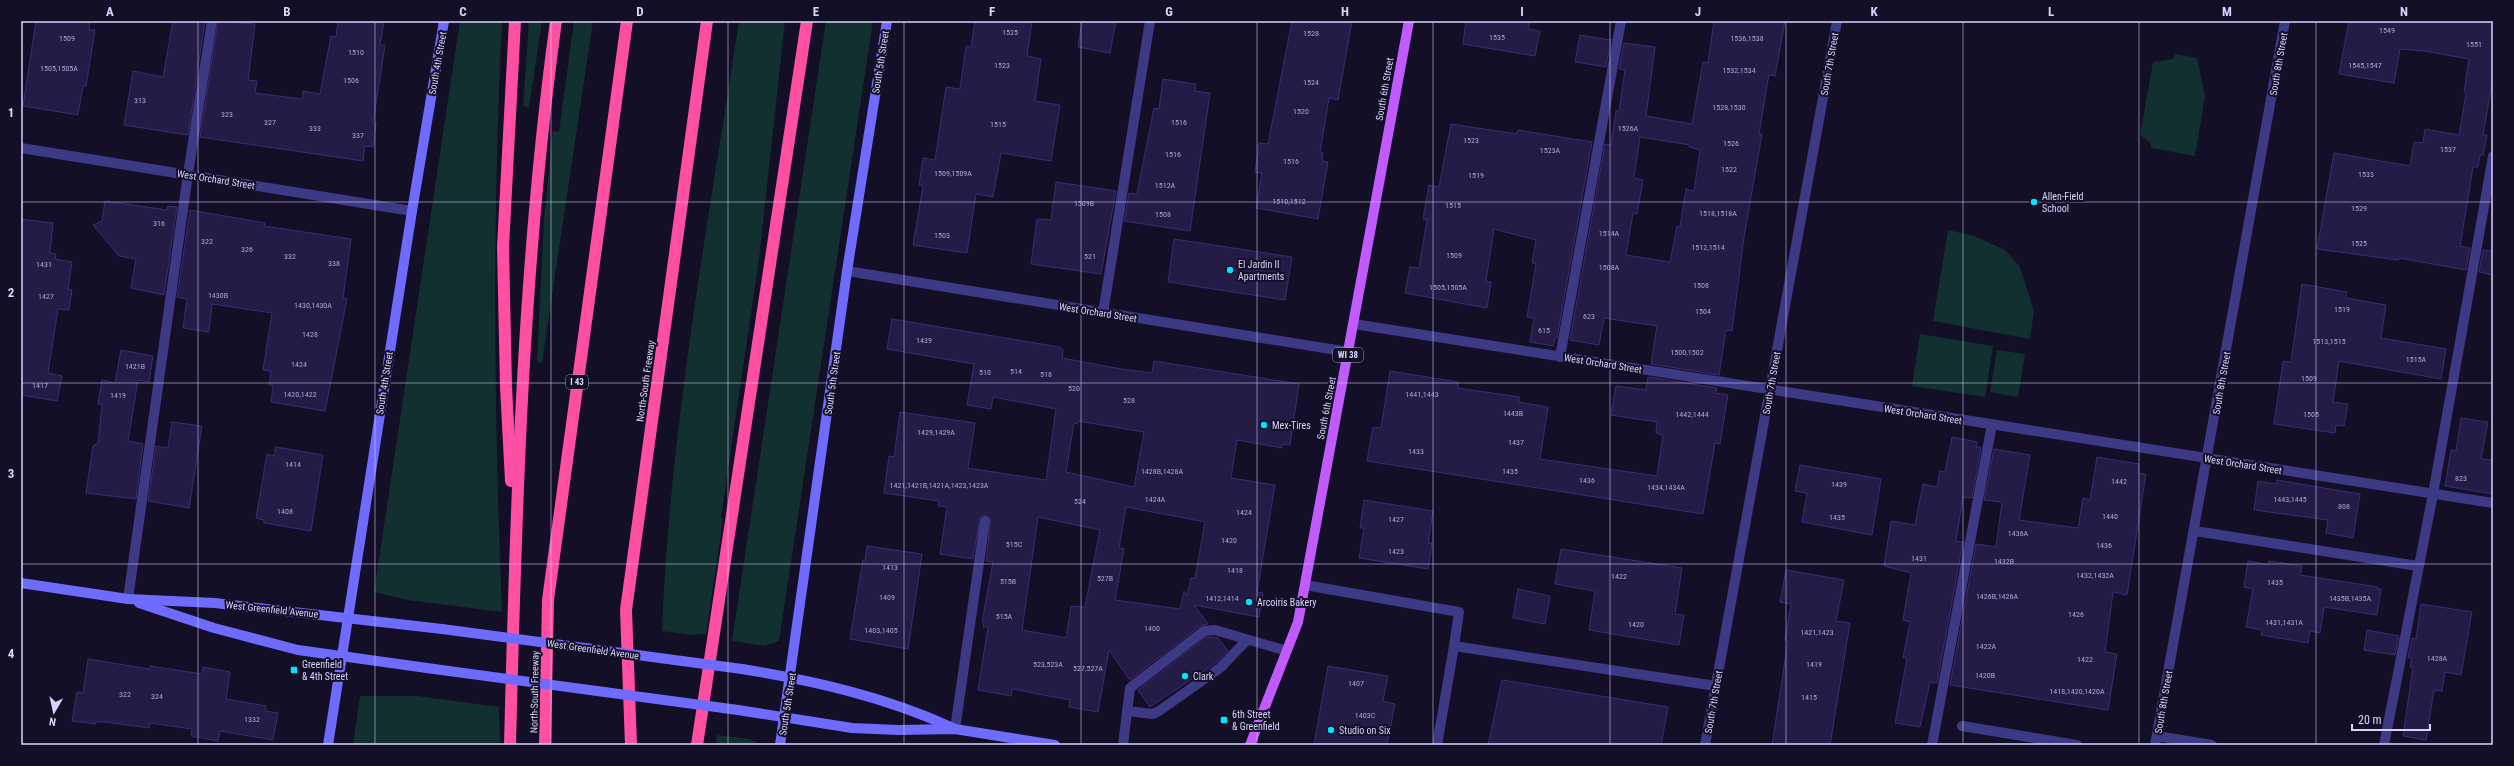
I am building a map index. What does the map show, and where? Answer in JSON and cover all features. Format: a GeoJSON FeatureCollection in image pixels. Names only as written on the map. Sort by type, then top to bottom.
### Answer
{"type":"FeatureCollection","features":[{"type":"Feature","properties":{"kind":"highway"},"geometry":{"type":"LineString","coordinates":[[515,21],[503,247],[506,387],[515,546]]}},
{"type":"Feature","properties":{"kind":"highway"},"geometry":{"type":"LineString","coordinates":[[510,745],[515,546],[528,272],[541,128],[556,21]]}},
{"type":"Feature","properties":{"kind":"highway","name":"North-South Freeway"},"geometry":{"type":"LineString","coordinates":[[545,745],[548,600],[627,21]]}},
{"type":"Feature","properties":{"kind":"highway","name":"North-South Freeway"},"geometry":{"type":"LineString","coordinates":[[631,745],[626,610],[707,21]]}},
{"type":"Feature","properties":{"kind":"highway"},"geometry":{"type":"LineString","coordinates":[[697,745],[807,21]]}},
{"type":"Feature","properties":{"kind":"main road","name":"South 4th Street"},"geometry":{"type":"LineString","coordinates":[[328,745],[347,616],[444,21]]}},
{"type":"Feature","properties":{"kind":"main road","name":"South 5th Street"},"geometry":{"type":"LineString","coordinates":[[780,745],[791,677],[847,271],[887,21]]}},
{"type":"Feature","properties":{"kind":"main road","name":"South 6th Street"},"geometry":{"type":"LineString","coordinates":[[1250,745],[1298,622],[1409,21]]}},
{"type":"Feature","properties":{"kind":"main road","name":"West Greenfield Avenue"},"geometry":{"type":"LineString","coordinates":[[21,583],[128,600],[215,603],[347,616],[742,669],[815,682],[915,711],[955,729]]}},
{"type":"Feature","properties":{"kind":"main road","name":"West Greenfield Avenue"},"geometry":{"type":"LineString","coordinates":[[128,600],[214,628],[283,646],[341,656],[738,710],[852,728],[898,730],[955,729],[1055,745]]}},
{"type":"Feature","properties":{"kind":"street"},"geometry":{"type":"LineString","coordinates":[[128,600],[188,174],[212,21]]}},
{"type":"Feature","properties":{"kind":"street"},"geometry":{"type":"LineString","coordinates":[[1103,313],[1150,21]]}},
{"type":"Feature","properties":{"kind":"street"},"geometry":{"type":"LineString","coordinates":[[1560,357],[1621,21]]}},
{"type":"Feature","properties":{"kind":"street","name":"South 7th Street"},"geometry":{"type":"LineString","coordinates":[[1705,745],[1837,21]]}},
{"type":"Feature","properties":{"kind":"street","name":"South 8th Street"},"geometry":{"type":"LineString","coordinates":[[2156,740],[2286,21]]}},
{"type":"Feature","properties":{"kind":"street","name":"West Orchard Street"},"geometry":{"type":"LineString","coordinates":[[21,148],[412,211]]}},
{"type":"Feature","properties":{"kind":"street"},"geometry":{"type":"LineString","coordinates":[[2384,745],[2433,494],[2493,156]]}},
{"type":"Feature","properties":{"kind":"street","name":"West Orchard Street"},"geometry":{"type":"LineString","coordinates":[[847,271],[1348,352]]}},
{"type":"Feature","properties":{"kind":"street","name":"West Orchard Street"},"geometry":{"type":"LineString","coordinates":[[1354,324],[2493,503]]}},
{"type":"Feature","properties":{"kind":"street"},"geometry":{"type":"LineString","coordinates":[[1932,745],[1992,424]]}},
{"type":"Feature","properties":{"kind":"street"},"geometry":{"type":"LineString","coordinates":[[955,729],[985,521]]}},
{"type":"Feature","properties":{"kind":"street"},"geometry":{"type":"LineString","coordinates":[[2195,531],[2418,566]]}},
{"type":"Feature","properties":{"kind":"street"},"geometry":{"type":"LineString","coordinates":[[1305,585],[1460,612],[1438,745]]}},
{"type":"Feature","properties":{"kind":"street"},"geometry":{"type":"LineString","coordinates":[[1123,745],[1130,688],[1204,631],[1215,630],[1287,651]]}},
{"type":"Feature","properties":{"kind":"street"},"geometry":{"type":"LineString","coordinates":[[1127,711],[1153,714],[1159,711],[1220,668],[1247,640]]}},
{"type":"Feature","properties":{"kind":"street"},"geometry":{"type":"LineString","coordinates":[[1454,646],[1716,686]]}},
{"type":"Feature","properties":{"kind":"street"},"geometry":{"type":"LineString","coordinates":[[1962,726],[2077,745]]}},
{"type":"Feature","properties":{"kind":"street"},"geometry":{"type":"LineString","coordinates":[[2156,740],[2212,745]]}},
{"type":"Feature","properties":{"kind":"green space"},"geometry":{"type":"Polygon","coordinates":[[[460,21],[502,21],[495,242],[495,316],[497,464],[502,612],[408,600],[374,592],[460,21]]]}},
{"type":"Feature","properties":{"kind":"green space"},"geometry":{"type":"Polygon","coordinates":[[[529,21],[542,21],[529,108],[523,106],[529,21]]]}},
{"type":"Feature","properties":{"kind":"green space"},"geometry":{"type":"Polygon","coordinates":[[[574,21],[593,21],[542,363],[537,362],[544,219],[553,131],[559,132],[574,21]]]}},
{"type":"Feature","properties":{"kind":"green space"},"geometry":{"type":"Polygon","coordinates":[[[739,21],[785,21],[759,259],[721,517],[723,520],[706,634],[692,635],[662,631],[666,554],[673,478],[692,325],[739,21]]]}},
{"type":"Feature","properties":{"kind":"green space"},"geometry":{"type":"Polygon","coordinates":[[[826,21],[873,21],[779,641],[765,646],[732,641],[826,21]]]}},
{"type":"Feature","properties":{"kind":"green space"},"geometry":{"type":"Polygon","coordinates":[[[2175,54],[2197,58],[2205,96],[2195,156],[2151,148],[2151,143],[2140,135],[2153,62],[2173,59],[2175,54]]]}},
{"type":"Feature","properties":{"kind":"green space"},"geometry":{"type":"Polygon","coordinates":[[[1948,230],[1974,236],[2005,250],[2020,267],[2034,311],[2030,339],[1933,321],[1948,230]]]}},
{"type":"Feature","properties":{"kind":"green space"},"geometry":{"type":"Polygon","coordinates":[[[1920,334],[1993,346],[1985,397],[1912,386],[1920,334]]]}},
{"type":"Feature","properties":{"kind":"green space"},"geometry":{"type":"Polygon","coordinates":[[[1997,350],[2025,354],[2018,397],[1990,392],[1997,350]]]}},
{"type":"Feature","properties":{"kind":"green space"},"geometry":{"type":"Polygon","coordinates":[[[360,696],[418,696],[499,707],[500,745],[353,745],[360,696]]]}},
{"type":"Feature","properties":{"kind":"green space"},"geometry":{"type":"Polygon","coordinates":[[[717,735],[749,739],[762,745],[716,745],[717,735]]]}},
{"type":"Feature","properties":{"kind":"building"},"geometry":{"type":"Polygon","coordinates":[[[36,21],[90,21],[89,30],[95,30],[86,86],[83,86],[78,115],[23,106],[36,21]]]}},
{"type":"Feature","properties":{"kind":"building"},"geometry":{"type":"Polygon","coordinates":[[[173,21],[205,21],[188,135],[124,125],[133,71],[163,77],[173,21]]]}},
{"type":"Feature","properties":{"kind":"building"},"geometry":{"type":"Polygon","coordinates":[[[218,21],[255,24],[248,80],[257,81],[255,93],[302,99],[303,91],[320,94],[331,36],[336,37],[338,21],[384,21],[380,45],[385,45],[373,123],[376,123],[373,147],[365,146],[363,161],[200,137],[218,21]]]}},
{"type":"Feature","properties":{"kind":"building"},"geometry":{"type":"Polygon","coordinates":[[[975,21],[1032,21],[1027,56],[1041,59],[1035,101],[1060,105],[1051,161],[1001,153],[993,197],[976,194],[967,253],[913,245],[923,186],[919,185],[923,158],[935,160],[946,87],[960,89],[966,46],[971,47],[975,21]]]}},
{"type":"Feature","properties":{"kind":"building"},"geometry":{"type":"Polygon","coordinates":[[[1082,21],[1116,21],[1110,53],[1078,47],[1082,21]]]}},
{"type":"Feature","properties":{"kind":"building"},"geometry":{"type":"Polygon","coordinates":[[[1292,21],[1352,21],[1338,100],[1329,98],[1320,152],[1323,153],[1322,161],[1328,162],[1318,219],[1256,208],[1262,173],[1255,172],[1259,143],[1268,144],[1292,21]]]}},
{"type":"Feature","properties":{"kind":"building"},"geometry":{"type":"Polygon","coordinates":[[[1466,21],[1530,21],[1528,29],[1540,31],[1535,56],[1463,44],[1466,21]]]}},
{"type":"Feature","properties":{"kind":"building"},"geometry":{"type":"Polygon","coordinates":[[[1714,21],[1785,21],[1775,76],[1769,75],[1766,91],[1759,134],[1762,134],[1744,237],[1732,331],[1726,330],[1719,375],[1651,364],[1657,326],[1604,318],[1599,345],[1570,340],[1605,144],[1611,145],[1616,111],[1619,111],[1625,70],[1619,69],[1624,43],[1655,47],[1646,116],[1692,124],[1703,62],[1708,63],[1714,21]],[[1640,137],[1634,178],[1643,180],[1637,214],[1633,213],[1626,255],[1670,262],[1677,226],[1680,227],[1686,189],[1694,191],[1700,150],[1689,147],[1690,145],[1640,137]]]}},
{"type":"Feature","properties":{"kind":"building"},"geometry":{"type":"Polygon","coordinates":[[[2349,21],[2493,21],[2493,77],[2483,135],[2487,135],[2483,155],[2480,155],[2478,167],[2473,167],[2460,246],[2470,248],[2466,270],[2399,258],[2398,260],[2317,249],[2334,153],[2410,166],[2414,142],[2423,143],[2425,129],[2459,135],[2466,93],[2464,92],[2469,59],[2424,51],[2400,49],[2394,83],[2339,74],[2349,21]]]}},
{"type":"Feature","properties":{"kind":"building"},"geometry":{"type":"Polygon","coordinates":[[[1580,35],[1611,40],[1606,67],[1575,62],[1580,35]]]}},
{"type":"Feature","properties":{"kind":"building"},"geometry":{"type":"Polygon","coordinates":[[[1163,79],[1196,84],[1195,91],[1210,93],[1190,231],[1124,221],[1129,193],[1137,194],[1154,108],[1159,109],[1163,79]]]}},
{"type":"Feature","properties":{"kind":"building"},"geometry":{"type":"Polygon","coordinates":[[[1451,124],[1517,134],[1518,130],[1592,142],[1557,338],[1555,338],[1553,346],[1530,342],[1534,318],[1527,317],[1536,264],[1532,263],[1536,240],[1494,229],[1486,281],[1491,282],[1487,308],[1405,293],[1410,267],[1419,268],[1427,220],[1423,219],[1429,185],[1439,187],[1451,124]]]}},
{"type":"Feature","properties":{"kind":"building"},"geometry":{"type":"Polygon","coordinates":[[[1056,182],[1116,191],[1101,274],[1031,264],[1037,219],[1051,220],[1056,182]]]}},
{"type":"Feature","properties":{"kind":"building"},"geometry":{"type":"Polygon","coordinates":[[[105,201],[167,210],[168,206],[177,207],[164,295],[131,288],[136,259],[119,256],[93,225],[102,221],[105,201]]]}},
{"type":"Feature","properties":{"kind":"building"},"geometry":{"type":"Polygon","coordinates":[[[190,210],[265,223],[264,226],[351,239],[343,298],[347,299],[325,411],[271,402],[273,386],[269,385],[271,371],[263,370],[272,313],[212,304],[209,332],[183,328],[187,299],[177,297],[190,210]]]}},
{"type":"Feature","properties":{"kind":"building"},"geometry":{"type":"Polygon","coordinates":[[[21,219],[53,223],[50,253],[56,254],[55,259],[72,262],[68,289],[72,290],[69,310],[58,309],[48,373],[62,376],[57,401],[21,395],[21,219]]]}},
{"type":"Feature","properties":{"kind":"building","name":"El Jardin II Apartments"},"geometry":{"type":"Polygon","coordinates":[[[1174,239],[1292,257],[1285,300],[1168,282],[1174,239]]]}},
{"type":"Feature","properties":{"kind":"building"},"geometry":{"type":"Polygon","coordinates":[[[2483,250],[2493,251],[2493,275],[2479,272],[2483,250]]]}},
{"type":"Feature","properties":{"kind":"building"},"geometry":{"type":"Polygon","coordinates":[[[2302,284],[2347,292],[2346,298],[2386,305],[2381,338],[2446,349],[2441,379],[2339,361],[2333,402],[2348,404],[2344,426],[2336,425],[2335,433],[2274,424],[2283,361],[2291,362],[2302,284]]]}},
{"type":"Feature","properties":{"kind":"building"},"geometry":{"type":"Polygon","coordinates":[[[892,319],[1059,347],[1063,350],[1062,358],[1121,369],[1152,373],[1154,361],[1299,384],[1290,445],[1282,444],[1282,448],[1237,440],[1231,478],[1275,485],[1257,592],[1263,593],[1259,617],[1194,605],[1208,624],[1200,626],[1130,680],[1109,650],[1098,712],[1069,707],[1070,700],[1012,689],[1011,696],[978,690],[988,627],[983,627],[984,623],[982,622],[993,562],[986,561],[991,519],[986,515],[980,517],[973,559],[940,554],[947,507],[938,506],[939,501],[884,493],[889,456],[894,457],[900,412],[975,423],[968,468],[1046,480],[1056,409],[993,397],[991,409],[967,405],[974,364],[887,349],[892,319]],[[1078,421],[1078,424],[1074,423],[1066,472],[1134,487],[1144,432],[1078,421]],[[1126,507],[1119,548],[1124,549],[1115,600],[1180,609],[1184,591],[1187,596],[1191,578],[1195,578],[1205,522],[1126,507]],[[1038,517],[1022,630],[1066,638],[1071,606],[1085,607],[1100,530],[1038,517]]]}},
{"type":"Feature","properties":{"kind":"building"},"geometry":{"type":"Polygon","coordinates":[[[121,350],[153,356],[149,382],[138,380],[128,441],[143,444],[136,499],[86,493],[93,446],[98,443],[102,405],[98,404],[102,380],[115,383],[121,350]]]}},
{"type":"Feature","properties":{"kind":"building"},"geometry":{"type":"Polygon","coordinates":[[[1390,371],[1458,382],[1458,388],[1519,397],[1519,402],[1548,407],[1540,459],[1657,476],[1663,435],[1656,433],[1657,422],[1611,415],[1616,386],[1646,390],[1648,377],[1717,388],[1716,393],[1728,395],[1720,444],[1715,443],[1703,514],[1367,461],[1373,427],[1381,428],[1390,371]]]}},
{"type":"Feature","properties":{"kind":"building"},"geometry":{"type":"Polygon","coordinates":[[[2461,418],[2488,422],[2481,459],[2493,460],[2493,494],[2445,486],[2451,450],[2456,451],[2461,418]]]}},
{"type":"Feature","properties":{"kind":"building"},"geometry":{"type":"Polygon","coordinates":[[[172,422],[202,426],[189,508],[148,501],[156,446],[168,448],[172,422]]]}},
{"type":"Feature","properties":{"kind":"building"},"geometry":{"type":"Polygon","coordinates":[[[1952,437],[1977,442],[1976,447],[1981,447],[1972,498],[1963,497],[1956,541],[1963,542],[1937,683],[1930,682],[1920,727],[1895,723],[1907,658],[1903,658],[1910,622],[1903,620],[1911,573],[1884,566],[1891,521],[1915,525],[1923,484],[1937,487],[1940,471],[1945,472],[1952,437]]]}},
{"type":"Feature","properties":{"kind":"building"},"geometry":{"type":"Polygon","coordinates":[[[276,447],[323,455],[311,531],[264,523],[264,520],[256,518],[267,454],[274,456],[276,447]]]}},
{"type":"Feature","properties":{"kind":"building"},"geometry":{"type":"Polygon","coordinates":[[[1994,449],[2030,455],[2019,520],[2078,528],[2083,498],[2090,500],[2097,457],[2139,464],[2138,473],[2146,474],[2127,595],[2113,592],[2105,652],[2117,654],[2108,710],[1950,685],[1976,544],[1996,547],[2002,502],[1984,500],[1994,449]]]}},
{"type":"Feature","properties":{"kind":"building"},"geometry":{"type":"Polygon","coordinates":[[[1800,465],[1881,479],[1872,535],[1802,522],[1807,493],[1795,491],[1800,465]]]}},
{"type":"Feature","properties":{"kind":"building"},"geometry":{"type":"Polygon","coordinates":[[[2277,480],[2360,494],[2353,538],[2326,533],[2328,520],[2254,510],[2258,481],[2276,484],[2277,480]]]}},
{"type":"Feature","properties":{"kind":"building"},"geometry":{"type":"Polygon","coordinates":[[[1364,500],[1433,511],[1428,543],[1432,543],[1428,569],[1359,558],[1364,528],[1360,528],[1364,500]]]}},
{"type":"Feature","properties":{"kind":"building"},"geometry":{"type":"Polygon","coordinates":[[[867,546],[922,554],[908,649],[850,639],[863,560],[865,561],[867,546]]]}},
{"type":"Feature","properties":{"kind":"building"},"geometry":{"type":"Polygon","coordinates":[[[1561,549],[1682,568],[1675,614],[1684,615],[1679,645],[1589,630],[1595,591],[1555,584],[1561,549]]]}},
{"type":"Feature","properties":{"kind":"building"},"geometry":{"type":"Polygon","coordinates":[[[2248,561],[2268,565],[2269,561],[2302,566],[2300,575],[2378,587],[2377,589],[2381,589],[2377,615],[2324,607],[2320,633],[2310,631],[2308,643],[2261,635],[2262,630],[2246,627],[2253,589],[2244,587],[2248,561]]]}},
{"type":"Feature","properties":{"kind":"building"},"geometry":{"type":"Polygon","coordinates":[[[1786,570],[1844,580],[1836,621],[1850,623],[1830,745],[1772,745],[1788,641],[1785,640],[1791,604],[1780,602],[1786,570]]]}},
{"type":"Feature","properties":{"kind":"building"},"geometry":{"type":"Polygon","coordinates":[[[1518,589],[1550,596],[1545,624],[1513,618],[1518,589]]]}},
{"type":"Feature","properties":{"kind":"building"},"geometry":{"type":"Polygon","coordinates":[[[2421,604],[2472,612],[2461,675],[2445,672],[2442,691],[2434,690],[2426,740],[2403,736],[2413,667],[2410,667],[2412,658],[2408,658],[2412,638],[2416,639],[2421,604]]]}},
{"type":"Feature","properties":{"kind":"building"},"geometry":{"type":"Polygon","coordinates":[[[2367,630],[2399,636],[2395,655],[2364,650],[2367,630]]]}},
{"type":"Feature","properties":{"kind":"building"},"geometry":{"type":"Polygon","coordinates":[[[1206,637],[1218,638],[1228,651],[1216,663],[1150,707],[1138,690],[1206,637]]]}},
{"type":"Feature","properties":{"kind":"building"},"geometry":{"type":"Polygon","coordinates":[[[88,659],[149,669],[150,666],[202,674],[203,667],[230,672],[226,699],[266,706],[265,711],[278,713],[273,740],[220,731],[218,741],[191,736],[192,729],[150,723],[149,728],[105,722],[96,722],[96,724],[72,721],[77,692],[83,693],[88,659]]]}},
{"type":"Feature","properties":{"kind":"building"},"geometry":{"type":"Polygon","coordinates":[[[1328,666],[1388,676],[1383,701],[1395,704],[1387,745],[1314,745],[1328,666]]]}},
{"type":"Feature","properties":{"kind":"building"},"geometry":{"type":"Polygon","coordinates":[[[1502,680],[1668,707],[1661,745],[1488,745],[1502,680]]]}},
{"type":"Feature","properties":{"kind":"place","name":"Allen-Field School"},"geometry":{"type":"Point","coordinates":[2034,202]}},
{"type":"Feature","properties":{"kind":"place","name":"El Jardin II Apartments"},"geometry":{"type":"Point","coordinates":[1230,270]}},
{"type":"Feature","properties":{"kind":"place","name":"Mex-Tires"},"geometry":{"type":"Point","coordinates":[1264,425]}},
{"type":"Feature","properties":{"kind":"place","name":"Arcoiris Bakery"},"geometry":{"type":"Point","coordinates":[1249,602]}},
{"type":"Feature","properties":{"kind":"place","name":"Greenfield & 4th Street"},"geometry":{"type":"Point","coordinates":[294,670]}},
{"type":"Feature","properties":{"kind":"place","name":"Clark"},"geometry":{"type":"Point","coordinates":[1185,676]}},
{"type":"Feature","properties":{"kind":"place","name":"6th Street & Greenfield"},"geometry":{"type":"Point","coordinates":[1224,720]}},
{"type":"Feature","properties":{"kind":"place","name":"Studio on Six"},"geometry":{"type":"Point","coordinates":[1331,730]}}]}
